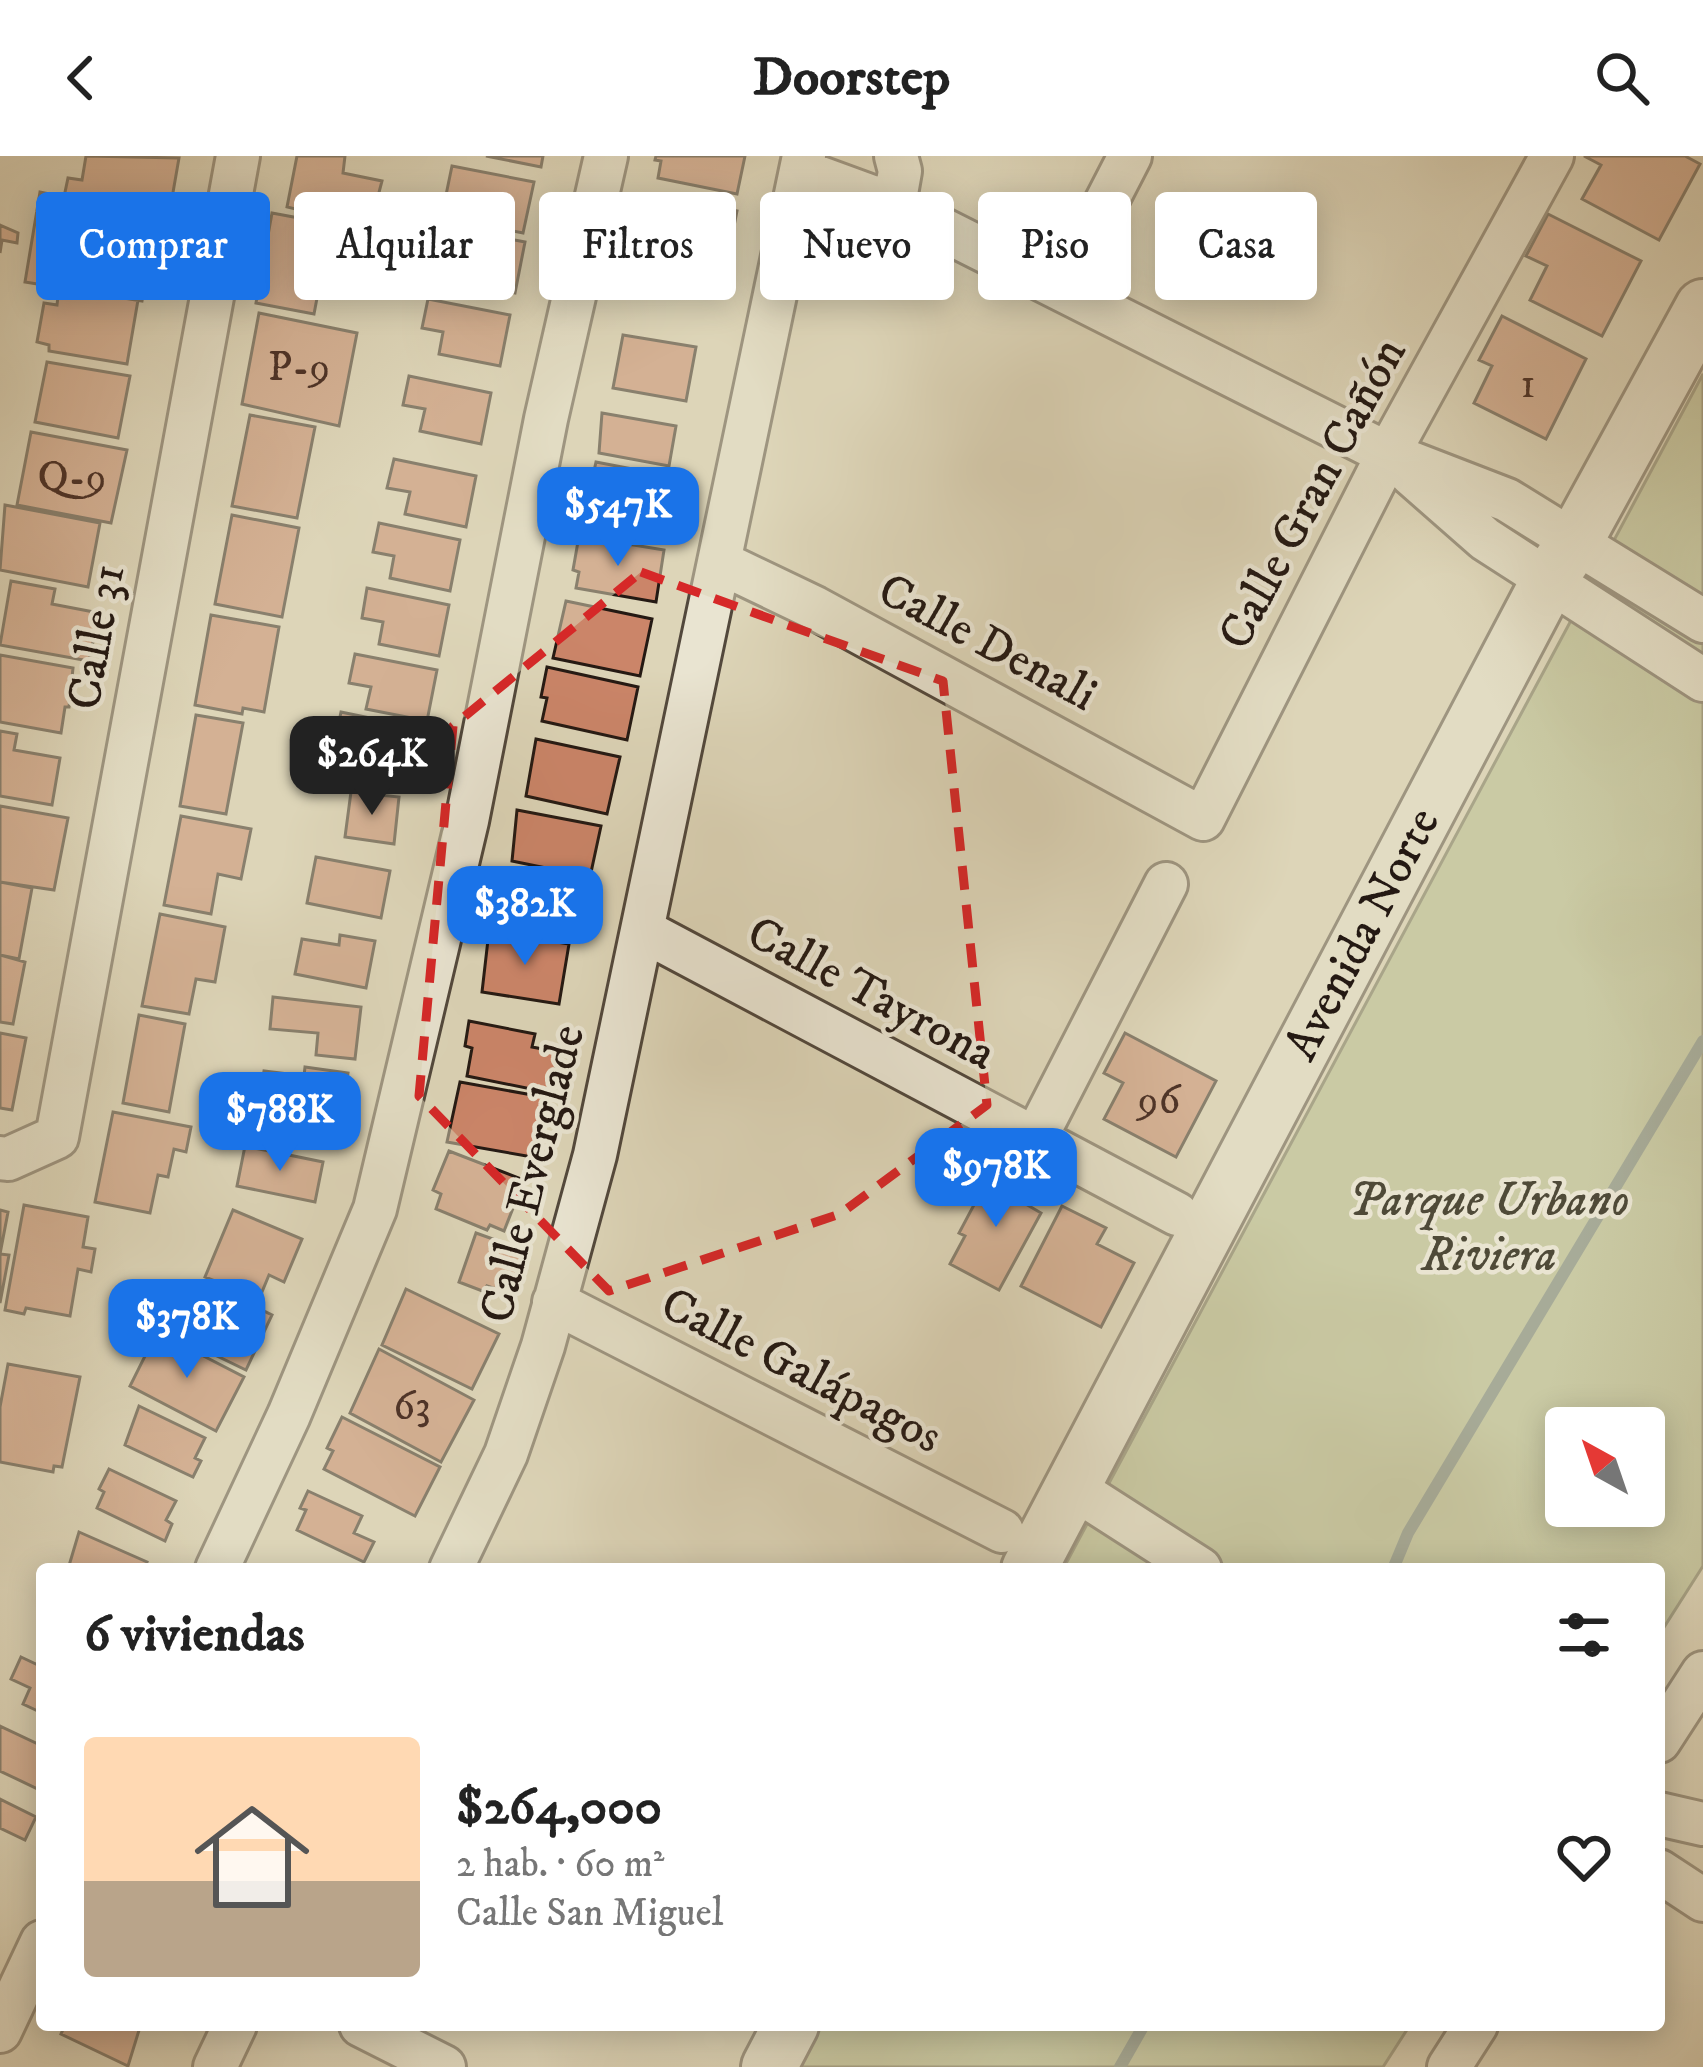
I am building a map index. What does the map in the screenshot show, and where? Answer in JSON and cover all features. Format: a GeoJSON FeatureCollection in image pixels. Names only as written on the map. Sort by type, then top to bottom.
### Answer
{"type":"FeatureCollection","features":[{"type":"Feature","properties":{"kind":"street","name":"Calle 31"},"geometry":{"type":"LineString","coordinates":[[0,1158],[8,1159],[57,1137],[238,156]]}},
{"type":"Feature","properties":{"kind":"street"},"geometry":{"type":"LineString","coordinates":[[220,1563],[290,1415],[375,1209],[462,844],[546,419],[606,156]]}},
{"type":"Feature","properties":{"kind":"street"},"geometry":{"type":"LineString","coordinates":[[896,156],[900,172],[896,192]]}},
{"type":"Feature","properties":{"kind":"street"},"geometry":{"type":"LineString","coordinates":[[1111,192],[1130,156]]}},
{"type":"Feature","properties":{"kind":"street","name":"Calle Gran Cañón"},"geometry":{"type":"LineString","coordinates":[[1203,819],[1388,454],[1552,156]]}},
{"type":"Feature","properties":{"kind":"street"},"geometry":{"type":"LineString","coordinates":[[803,164],[864,192]]}},
{"type":"Feature","properties":{"kind":"street","name":"Calle Everglade"},"geometry":{"type":"LineString","coordinates":[[454,1563],[506,1454],[595,1155],[803,164]]}},
{"type":"Feature","properties":{"kind":"street"},"geometry":{"type":"LineString","coordinates":[[1086,300],[1388,454],[1485,539],[1563,560],[1703,621]]}},
{"type":"Feature","properties":{"kind":"street","name":"Avenida Norte"},"geometry":{"type":"LineString","coordinates":[[1016,1550],[1072,1486],[1563,560],[1703,307]]}},
{"type":"Feature","properties":{"kind":"street"},"geometry":{"type":"LineString","coordinates":[[1563,560],[1703,680]]}},
{"type":"Feature","properties":{"kind":"street","name":"Calle Denali"},"geometry":{"type":"LineString","coordinates":[[719,562],[814,608],[1203,819]]}},
{"type":"Feature","properties":{"kind":"street"},"geometry":{"type":"LineString","coordinates":[[1035,1138],[1166,884]]}},
{"type":"Feature","properties":{"kind":"street","name":"Calle Tayrona"},"geometry":{"type":"LineString","coordinates":[[644,932],[1177,1214]]}},
{"type":"Feature","properties":{"kind":"street","name":"Calle Galápagos"},"geometry":{"type":"LineString","coordinates":[[554,1302],[1016,1550]]}},
{"type":"Feature","properties":{"kind":"street"},"geometry":{"type":"LineString","coordinates":[[1072,1486],[1191,1563]]}},
{"type":"Feature","properties":{"kind":"street"},"geometry":{"type":"LineString","coordinates":[[1665,1732],[1703,1673]]}},
{"type":"Feature","properties":{"kind":"street"},"geometry":{"type":"LineString","coordinates":[[1665,1815],[1703,1824]]}},
{"type":"Feature","properties":{"kind":"street"},"geometry":{"type":"LineString","coordinates":[[1665,1847],[1703,1867]]}},
{"type":"Feature","properties":{"kind":"street"},"geometry":{"type":"LineString","coordinates":[[1665,1875],[1703,1900]]}},
{"type":"Feature","properties":{"kind":"street"},"geometry":{"type":"LineString","coordinates":[[0,2031],[36,1955]]}},
{"type":"Feature","properties":{"kind":"street"},"geometry":{"type":"LineString","coordinates":[[215,2067],[232,2031]]}},
{"type":"Feature","properties":{"kind":"street"},"geometry":{"type":"LineString","coordinates":[[373,2031],[444,2067]]}},
{"type":"Feature","properties":{"kind":"street"},"geometry":{"type":"LineString","coordinates":[[769,2067],[788,2031]]}},
{"type":"Feature","properties":{"kind":"street"},"geometry":{"type":"LineString","coordinates":[[1449,2067],[1472,2031]]}},
{"type":"Feature","properties":{"kind":"highlighted area"},"geometry":{"type":"Polygon","coordinates":[[[641,572],[943,681],[987,1105],[840,1214],[609,1291],[419,1096],[453,726],[641,572]]]}},
{"type":"Feature","properties":{"kind":"green space","name":"Parque Urbano Riviera"},"geometry":{"type":"Polygon","coordinates":[[[1703,374],[1703,1566],[1665,1626],[1665,1563],[1066,1563],[1703,374]]]}},
{"type":"Feature","properties":{"kind":"green space"},"geometry":{"type":"Polygon","coordinates":[[[816,2031],[1406,2031],[1383,2067],[797,2067],[816,2031]]]}},
{"type":"Feature","properties":{"kind":"building"},"geometry":{"type":"Polygon","coordinates":[[[86,156],[179,158],[173,192],[65,192],[68,178],[82,180],[86,156]]]}},
{"type":"Feature","properties":{"kind":"building"},"geometry":{"type":"Polygon","coordinates":[[[297,156],[345,156],[343,173],[382,181],[379,192],[294,192],[294,209],[287,207],[297,156]]]}},
{"type":"Feature","properties":{"kind":"building"},"geometry":{"type":"Polygon","coordinates":[[[486,156],[543,156],[541,167],[486,156]]]}},
{"type":"Feature","properties":{"kind":"building"},"geometry":{"type":"Polygon","coordinates":[[[656,156],[745,156],[737,194],[658,178],[661,161],[656,156]]]}},
{"type":"Feature","properties":{"kind":"building"},"geometry":{"type":"Polygon","coordinates":[[[1584,156],[1685,156],[1700,164],[1659,240],[1582,199],[1601,165],[1584,156]]]}},
{"type":"Feature","properties":{"kind":"building"},"geometry":{"type":"Polygon","coordinates":[[[452,166],[534,182],[523,233],[515,231],[515,192],[447,192],[452,166]]]}},
{"type":"Feature","properties":{"kind":"building"},"geometry":{"type":"Polygon","coordinates":[[[272,213],[294,217],[294,300],[317,300],[314,314],[256,303],[270,300],[272,213]]]}},
{"type":"Feature","properties":{"kind":"building"},"geometry":{"type":"Polygon","coordinates":[[[1548,214],[1641,261],[1602,336],[1530,300],[1547,266],[1526,256],[1548,214]]]}},
{"type":"Feature","properties":{"kind":"building"},"geometry":{"type":"Polygon","coordinates":[[[36,216],[36,284],[25,282],[36,216]]]}},
{"type":"Feature","properties":{"kind":"building"},"geometry":{"type":"Polygon","coordinates":[[[0,225],[18,233],[17,243],[2,240],[0,253],[0,225]]]}},
{"type":"Feature","properties":{"kind":"building"},"geometry":{"type":"Polygon","coordinates":[[[515,240],[525,242],[515,293],[515,240]]]}},
{"type":"Feature","properties":{"kind":"building"},"geometry":{"type":"Polygon","coordinates":[[[58,300],[138,300],[127,364],[49,351],[49,345],[37,342],[44,303],[57,305],[58,300]]]}},
{"type":"Feature","properties":{"kind":"building"},"geometry":{"type":"Polygon","coordinates":[[[428,300],[510,315],[500,366],[439,354],[443,332],[422,328],[428,300]]]}},
{"type":"Feature","properties":{"kind":"building"},"geometry":{"type":"Polygon","coordinates":[[[259,313],[357,333],[339,426],[242,404],[259,313]]]}},
{"type":"Feature","properties":{"kind":"building"},"geometry":{"type":"Polygon","coordinates":[[[1502,316],[1586,359],[1546,439],[1474,403],[1492,366],[1479,360],[1502,316]]]}},
{"type":"Feature","properties":{"kind":"building"},"geometry":{"type":"Polygon","coordinates":[[[623,335],[696,347],[686,401],[613,388],[623,335]]]}},
{"type":"Feature","properties":{"kind":"building"},"geometry":{"type":"Polygon","coordinates":[[[47,362],[130,376],[118,438],[35,422],[47,362]]]}},
{"type":"Feature","properties":{"kind":"building"},"geometry":{"type":"Polygon","coordinates":[[[409,376],[491,393],[481,444],[420,431],[425,409],[403,405],[409,376]]]}},
{"type":"Feature","properties":{"kind":"building"},"geometry":{"type":"Polygon","coordinates":[[[602,413],[676,426],[669,466],[599,453],[602,413]]]}},
{"type":"Feature","properties":{"kind":"building"},"geometry":{"type":"Polygon","coordinates":[[[250,415],[315,427],[297,518],[232,506],[250,415]]]}},
{"type":"Feature","properties":{"kind":"building"},"geometry":{"type":"Polygon","coordinates":[[[31,432],[127,450],[111,523],[17,505],[31,432]]]}},
{"type":"Feature","properties":{"kind":"building"},"geometry":{"type":"Polygon","coordinates":[[[394,459],[476,476],[466,527],[405,514],[410,492],[387,488],[394,459]]]}},
{"type":"Feature","properties":{"kind":"building"},"geometry":{"type":"Polygon","coordinates":[[[596,462],[679,478],[669,529],[585,512],[596,462]]]}},
{"type":"Feature","properties":{"kind":"building"},"geometry":{"type":"Polygon","coordinates":[[[5,505],[100,523],[88,587],[0,570],[5,505]]]}},
{"type":"Feature","properties":{"kind":"building"},"geometry":{"type":"Polygon","coordinates":[[[232,515],[299,528],[282,617],[215,604],[232,515]]]}},
{"type":"Feature","properties":{"kind":"building"},"geometry":{"type":"Polygon","coordinates":[[[379,523],[460,540],[450,591],[390,578],[394,556],[373,552],[379,523]]]}},
{"type":"Feature","properties":{"kind":"building"},"geometry":{"type":"Polygon","coordinates":[[[579,536],[664,550],[656,602],[576,588],[579,572],[573,570],[579,536]]]}},
{"type":"Feature","properties":{"kind":"building"},"geometry":{"type":"Polygon","coordinates":[[[11,581],[55,589],[52,604],[99,613],[89,661],[0,645],[11,581]]]}},
{"type":"Feature","properties":{"kind":"building"},"geometry":{"type":"Polygon","coordinates":[[[367,588],[449,605],[439,656],[379,644],[383,622],[362,618],[367,588]]]}},
{"type":"Feature","properties":{"kind":"building"},"geometry":{"type":"Polygon","coordinates":[[[566,601],[652,619],[640,676],[553,658],[566,601]]]}},
{"type":"Feature","properties":{"kind":"building"},"geometry":{"type":"Polygon","coordinates":[[[211,615],[279,627],[264,712],[243,708],[242,714],[195,705],[211,615]]]}},
{"type":"Feature","properties":{"kind":"building"},"geometry":{"type":"Polygon","coordinates":[[[355,654],[437,670],[427,721],[366,709],[371,687],[349,683],[355,654]]]}},
{"type":"Feature","properties":{"kind":"building"},"geometry":{"type":"Polygon","coordinates":[[[0,655],[73,668],[61,733],[0,722],[0,655]]]}},
{"type":"Feature","properties":{"kind":"building"},"geometry":{"type":"Polygon","coordinates":[[[547,667],[638,687],[627,740],[542,721],[547,667]]]}},
{"type":"Feature","properties":{"kind":"building"},"geometry":{"type":"Polygon","coordinates":[[[341,712],[423,729],[413,780],[352,767],[357,745],[335,741],[341,712]]]}},
{"type":"Feature","properties":{"kind":"building"},"geometry":{"type":"Polygon","coordinates":[[[196,715],[243,723],[226,814],[180,806],[196,715]]]}},
{"type":"Feature","properties":{"kind":"building"},"geometry":{"type":"Polygon","coordinates":[[[0,731],[17,734],[14,750],[60,758],[52,805],[0,796],[0,731]]]}},
{"type":"Feature","properties":{"kind":"building"},"geometry":{"type":"Polygon","coordinates":[[[536,739],[620,757],[607,814],[526,796],[536,739]]]}},
{"type":"Feature","properties":{"kind":"building"},"geometry":{"type":"Polygon","coordinates":[[[351,792],[399,797],[394,844],[345,837],[351,792]]]}},
{"type":"Feature","properties":{"kind":"building"},"geometry":{"type":"Polygon","coordinates":[[[0,806],[68,818],[54,890],[0,882],[0,806]]]}},
{"type":"Feature","properties":{"kind":"building"},"geometry":{"type":"Polygon","coordinates":[[[517,810],[601,826],[590,877],[512,861],[517,810]]]}},
{"type":"Feature","properties":{"kind":"building"},"geometry":{"type":"Polygon","coordinates":[[[181,816],[251,829],[241,879],[218,874],[211,914],[164,905],[181,816]]]}},
{"type":"Feature","properties":{"kind":"building"},"geometry":{"type":"Polygon","coordinates":[[[316,857],[390,871],[381,918],[307,903],[316,857]]]}},
{"type":"Feature","properties":{"kind":"building"},"geometry":{"type":"Polygon","coordinates":[[[506,872],[585,887],[575,938],[499,924],[506,872]]]}},
{"type":"Feature","properties":{"kind":"building"},"geometry":{"type":"Polygon","coordinates":[[[0,882],[32,888],[19,959],[0,955],[0,882]]]}},
{"type":"Feature","properties":{"kind":"building"},"geometry":{"type":"Polygon","coordinates":[[[160,914],[225,927],[215,982],[196,979],[189,1014],[142,1006],[160,914]]]}},
{"type":"Feature","properties":{"kind":"building"},"geometry":{"type":"Polygon","coordinates":[[[489,931],[569,944],[559,1004],[482,992],[489,931]]]}},
{"type":"Feature","properties":{"kind":"building"},"geometry":{"type":"Polygon","coordinates":[[[340,935],[375,941],[366,988],[295,974],[302,939],[339,945],[340,935]]]}},
{"type":"Feature","properties":{"kind":"building"},"geometry":{"type":"Polygon","coordinates":[[[0,955],[25,962],[13,1024],[0,1022],[0,955]]]}},
{"type":"Feature","properties":{"kind":"building"},"geometry":{"type":"Polygon","coordinates":[[[273,997],[361,1007],[355,1059],[316,1055],[318,1033],[270,1029],[273,997]]]}},
{"type":"Feature","properties":{"kind":"building"},"geometry":{"type":"Polygon","coordinates":[[[139,1015],[185,1024],[169,1112],[123,1103],[139,1015]]]}},
{"type":"Feature","properties":{"kind":"building"},"geometry":{"type":"Polygon","coordinates":[[[469,1021],[535,1034],[532,1047],[559,1052],[551,1093],[467,1076],[472,1048],[465,1046],[469,1021]]]}},
{"type":"Feature","properties":{"kind":"building"},"geometry":{"type":"Polygon","coordinates":[[[0,1033],[26,1038],[12,1110],[0,1108],[0,1033]]]}},
{"type":"Feature","properties":{"kind":"building"},"geometry":{"type":"Polygon","coordinates":[[[1125,1033],[1216,1081],[1176,1157],[1104,1119],[1123,1083],[1104,1073],[1125,1033]]]}},
{"type":"Feature","properties":{"kind":"building"},"geometry":{"type":"Polygon","coordinates":[[[305,1067],[348,1073],[342,1114],[259,1102],[264,1071],[304,1076],[305,1067]]]}},
{"type":"Feature","properties":{"kind":"building"},"geometry":{"type":"Polygon","coordinates":[[[460,1082],[549,1098],[538,1158],[447,1142],[460,1082]]]}},
{"type":"Feature","properties":{"kind":"building"},"geometry":{"type":"Polygon","coordinates":[[[113,1112],[191,1127],[186,1152],[174,1149],[168,1177],[158,1175],[150,1213],[95,1202],[113,1112]]]}},
{"type":"Feature","properties":{"kind":"building"},"geometry":{"type":"Polygon","coordinates":[[[245,1146],[323,1162],[315,1202],[237,1186],[245,1146]]]}},
{"type":"Feature","properties":{"kind":"building"},"geometry":{"type":"Polygon","coordinates":[[[449,1151],[524,1180],[504,1231],[490,1225],[487,1230],[436,1209],[441,1194],[433,1190],[449,1151]]]}},
{"type":"Feature","properties":{"kind":"building"},"geometry":{"type":"Polygon","coordinates":[[[993,1169],[1032,1190],[1024,1203],[1041,1213],[999,1290],[950,1264],[965,1236],[959,1233],[993,1169]]]}},
{"type":"Feature","properties":{"kind":"building"},"geometry":{"type":"Polygon","coordinates":[[[24,1205],[88,1217],[83,1247],[95,1249],[91,1272],[78,1269],[70,1316],[26,1308],[24,1314],[5,1310],[24,1205]]]}},
{"type":"Feature","properties":{"kind":"building"},"geometry":{"type":"Polygon","coordinates":[[[1062,1206],[1106,1228],[1097,1244],[1134,1263],[1101,1327],[1021,1286],[1062,1206]]]}},
{"type":"Feature","properties":{"kind":"building"},"geometry":{"type":"Polygon","coordinates":[[[0,1210],[8,1212],[0,1254],[0,1210]]]}},
{"type":"Feature","properties":{"kind":"building"},"geometry":{"type":"Polygon","coordinates":[[[233,1210],[302,1239],[284,1282],[269,1275],[259,1299],[205,1277],[233,1210]]]}},
{"type":"Feature","properties":{"kind":"building"},"geometry":{"type":"Polygon","coordinates":[[[476,1233],[529,1252],[514,1295],[487,1286],[485,1292],[459,1282],[476,1233]]]}},
{"type":"Feature","properties":{"kind":"building"},"geometry":{"type":"Polygon","coordinates":[[[0,1254],[9,1255],[0,1303],[0,1254]]]}},
{"type":"Feature","properties":{"kind":"building"},"geometry":{"type":"Polygon","coordinates":[[[204,1282],[272,1315],[246,1370],[178,1337],[204,1282]]]}},
{"type":"Feature","properties":{"kind":"building"},"geometry":{"type":"Polygon","coordinates":[[[406,1289],[499,1334],[472,1389],[382,1345],[406,1289]]]}},
{"type":"Feature","properties":{"kind":"building"},"geometry":{"type":"Polygon","coordinates":[[[157,1332],[244,1377],[216,1431],[130,1386],[157,1332]]]}},
{"type":"Feature","properties":{"kind":"building"},"geometry":{"type":"Polygon","coordinates":[[[379,1349],[474,1400],[441,1462],[350,1413],[379,1349]]]}},
{"type":"Feature","properties":{"kind":"building"},"geometry":{"type":"Polygon","coordinates":[[[8,1364],[80,1377],[62,1467],[54,1466],[53,1472],[0,1462],[0,1407],[8,1364]]]}},
{"type":"Feature","properties":{"kind":"building"},"geometry":{"type":"Polygon","coordinates":[[[139,1406],[205,1438],[195,1458],[201,1461],[193,1477],[125,1445],[139,1406]]]}},
{"type":"Feature","properties":{"kind":"building"},"geometry":{"type":"Polygon","coordinates":[[[342,1417],[440,1467],[415,1516],[324,1469],[333,1451],[327,1448],[342,1417]]]}},
{"type":"Feature","properties":{"kind":"building"},"geometry":{"type":"Polygon","coordinates":[[[109,1469],[176,1501],[166,1520],[172,1524],[165,1541],[97,1508],[104,1492],[99,1489],[109,1469]]]}},
{"type":"Feature","properties":{"kind":"building"},"geometry":{"type":"Polygon","coordinates":[[[308,1491],[362,1516],[354,1533],[374,1542],[364,1562],[297,1530],[308,1491]]]}},
{"type":"Feature","properties":{"kind":"building"},"geometry":{"type":"Polygon","coordinates":[[[79,1532],[147,1562],[147,1563],[70,1563],[79,1532]]]}},
{"type":"Feature","properties":{"kind":"building"},"geometry":{"type":"Polygon","coordinates":[[[21,1657],[36,1664],[36,1710],[23,1704],[30,1688],[11,1679],[21,1657]]]}},
{"type":"Feature","properties":{"kind":"building"},"geometry":{"type":"Polygon","coordinates":[[[0,1726],[36,1743],[36,1788],[0,1771],[0,1726]]]}},
{"type":"Feature","properties":{"kind":"building"},"geometry":{"type":"Polygon","coordinates":[[[0,1799],[36,1817],[25,1840],[0,1828],[0,1799]]]}},
{"type":"Feature","properties":{"kind":"building"},"geometry":{"type":"Polygon","coordinates":[[[62,2031],[139,2031],[128,2066],[62,2031]]]}},
{"type":"Feature","properties":{"kind":"waterway"},"geometry":{"type":"LineString","coordinates":[[1396,1563],[1408,1533],[1703,1041]]}},
{"type":"Feature","properties":{"kind":"waterway"},"geometry":{"type":"LineString","coordinates":[[1120,2067],[1141,2031]]}}]}
